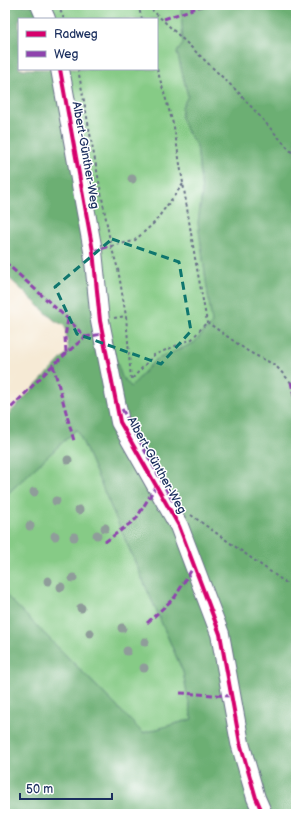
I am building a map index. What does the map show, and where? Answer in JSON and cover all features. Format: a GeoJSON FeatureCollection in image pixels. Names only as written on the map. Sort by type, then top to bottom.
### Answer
{"type":"FeatureCollection","features":[{"type":"Feature","properties":{"kind":"street"},"geometry":{"type":"LineString","coordinates":[[40,5],[46,18]]}},
{"type":"Feature","properties":{"kind":"street","name":"Albert-Günther-Weg"},"geometry":{"type":"LineString","coordinates":[[60,70],[93,251],[100,321],[120,422],[180,526],[220,634],[240,743],[256,798],[263,814]]}},
{"type":"Feature","properties":{"kind":"path"},"geometry":{"type":"LineString","coordinates":[[58,5],[64,18]]}},
{"type":"Feature","properties":{"kind":"path"},"geometry":{"type":"LineString","coordinates":[[138,5],[142,18]]}},
{"type":"Feature","properties":{"kind":"path"},"geometry":{"type":"LineString","coordinates":[[148,5],[239,93],[296,157]]}},
{"type":"Feature","properties":{"kind":"path"},"geometry":{"type":"LineString","coordinates":[[78,70],[111,246],[118,269],[126,316],[131,380],[154,355],[192,339],[207,322]]}},
{"type":"Feature","properties":{"kind":"path"},"geometry":{"type":"LineString","coordinates":[[157,70],[174,127],[207,322],[249,352],[275,365],[296,388]]}},
{"type":"Feature","properties":{"kind":"path"},"geometry":{"type":"LineString","coordinates":[[111,246],[134,241],[154,223],[184,183]]}},
{"type":"Feature","properties":{"kind":"path"},"geometry":{"type":"LineString","coordinates":[[186,512],[296,590]]}},
{"type":"Feature","properties":{"kind":"highlighted area"},"geometry":{"type":"Polygon","coordinates":[[[112,239],[179,262],[191,331],[161,364],[77,334],[55,287],[112,239]]]}},
{"type":"Feature","properties":{"kind":"green space"},"geometry":{"type":"Polygon","coordinates":[[[5,5],[49,5],[55,18],[18,18],[18,70],[68,70],[110,343],[122,377],[131,387],[155,360],[194,343],[212,323],[198,223],[202,193],[197,146],[186,130],[181,117],[182,107],[188,96],[177,52],[183,44],[181,5],[296,5],[296,814],[5,814],[5,594],[143,733],[192,719],[183,672],[77,429],[5,496],[5,418],[69,351],[65,326],[54,320],[5,274],[5,5]]]}},
{"type":"Feature","properties":{"kind":"green space"},"geometry":{"type":"Polygon","coordinates":[[[49,5],[181,5],[183,44],[177,52],[188,96],[182,107],[186,130],[197,146],[202,193],[198,223],[212,323],[194,343],[155,360],[131,387],[122,377],[110,343],[68,70],[158,70],[158,18],[55,18],[49,5]]]}},
{"type":"Feature","properties":{"kind":"green space"},"geometry":{"type":"Polygon","coordinates":[[[77,429],[183,672],[192,719],[143,733],[5,594],[5,496],[77,429]]]}},
{"type":"Feature","properties":{"kind":"marked path"},"geometry":{"type":"LineString","coordinates":[[164,19],[204,5]]}},
{"type":"Feature","properties":{"kind":"marked path"},"geometry":{"type":"LineString","coordinates":[[93,251],[111,246]]}},
{"type":"Feature","properties":{"kind":"marked path"},"geometry":{"type":"LineString","coordinates":[[5,262],[68,319],[85,337]]}},
{"type":"Feature","properties":{"kind":"marked path"},"geometry":{"type":"LineString","coordinates":[[66,352],[65,337],[68,319]]}},
{"type":"Feature","properties":{"kind":"marked path"},"geometry":{"type":"LineString","coordinates":[[85,337],[102,334]]}},
{"type":"Feature","properties":{"kind":"marked path"},"geometry":{"type":"LineString","coordinates":[[5,414],[53,365],[85,337]]}},
{"type":"Feature","properties":{"kind":"marked path"},"geometry":{"type":"LineString","coordinates":[[53,365],[74,441]]}},
{"type":"Feature","properties":{"kind":"marked path"},"geometry":{"type":"LineString","coordinates":[[291,382],[296,405]]}},
{"type":"Feature","properties":{"kind":"marked path"},"geometry":{"type":"LineString","coordinates":[[122,409],[173,502]]}},
{"type":"Feature","properties":{"kind":"marked path"},"geometry":{"type":"LineString","coordinates":[[105,542],[136,519],[156,486]]}},
{"type":"Feature","properties":{"kind":"marked path"},"geometry":{"type":"LineString","coordinates":[[147,623],[175,597],[194,566]]}},
{"type":"Feature","properties":{"kind":"marked path"},"geometry":{"type":"LineString","coordinates":[[180,693],[231,696]]}},
{"type":"Feature","properties":{"kind":"cycle path"},"geometry":{"type":"LineString","coordinates":[[60,70],[93,251],[100,321],[120,422],[179,526],[220,634],[240,743],[256,798],[263,814]]}}]}
